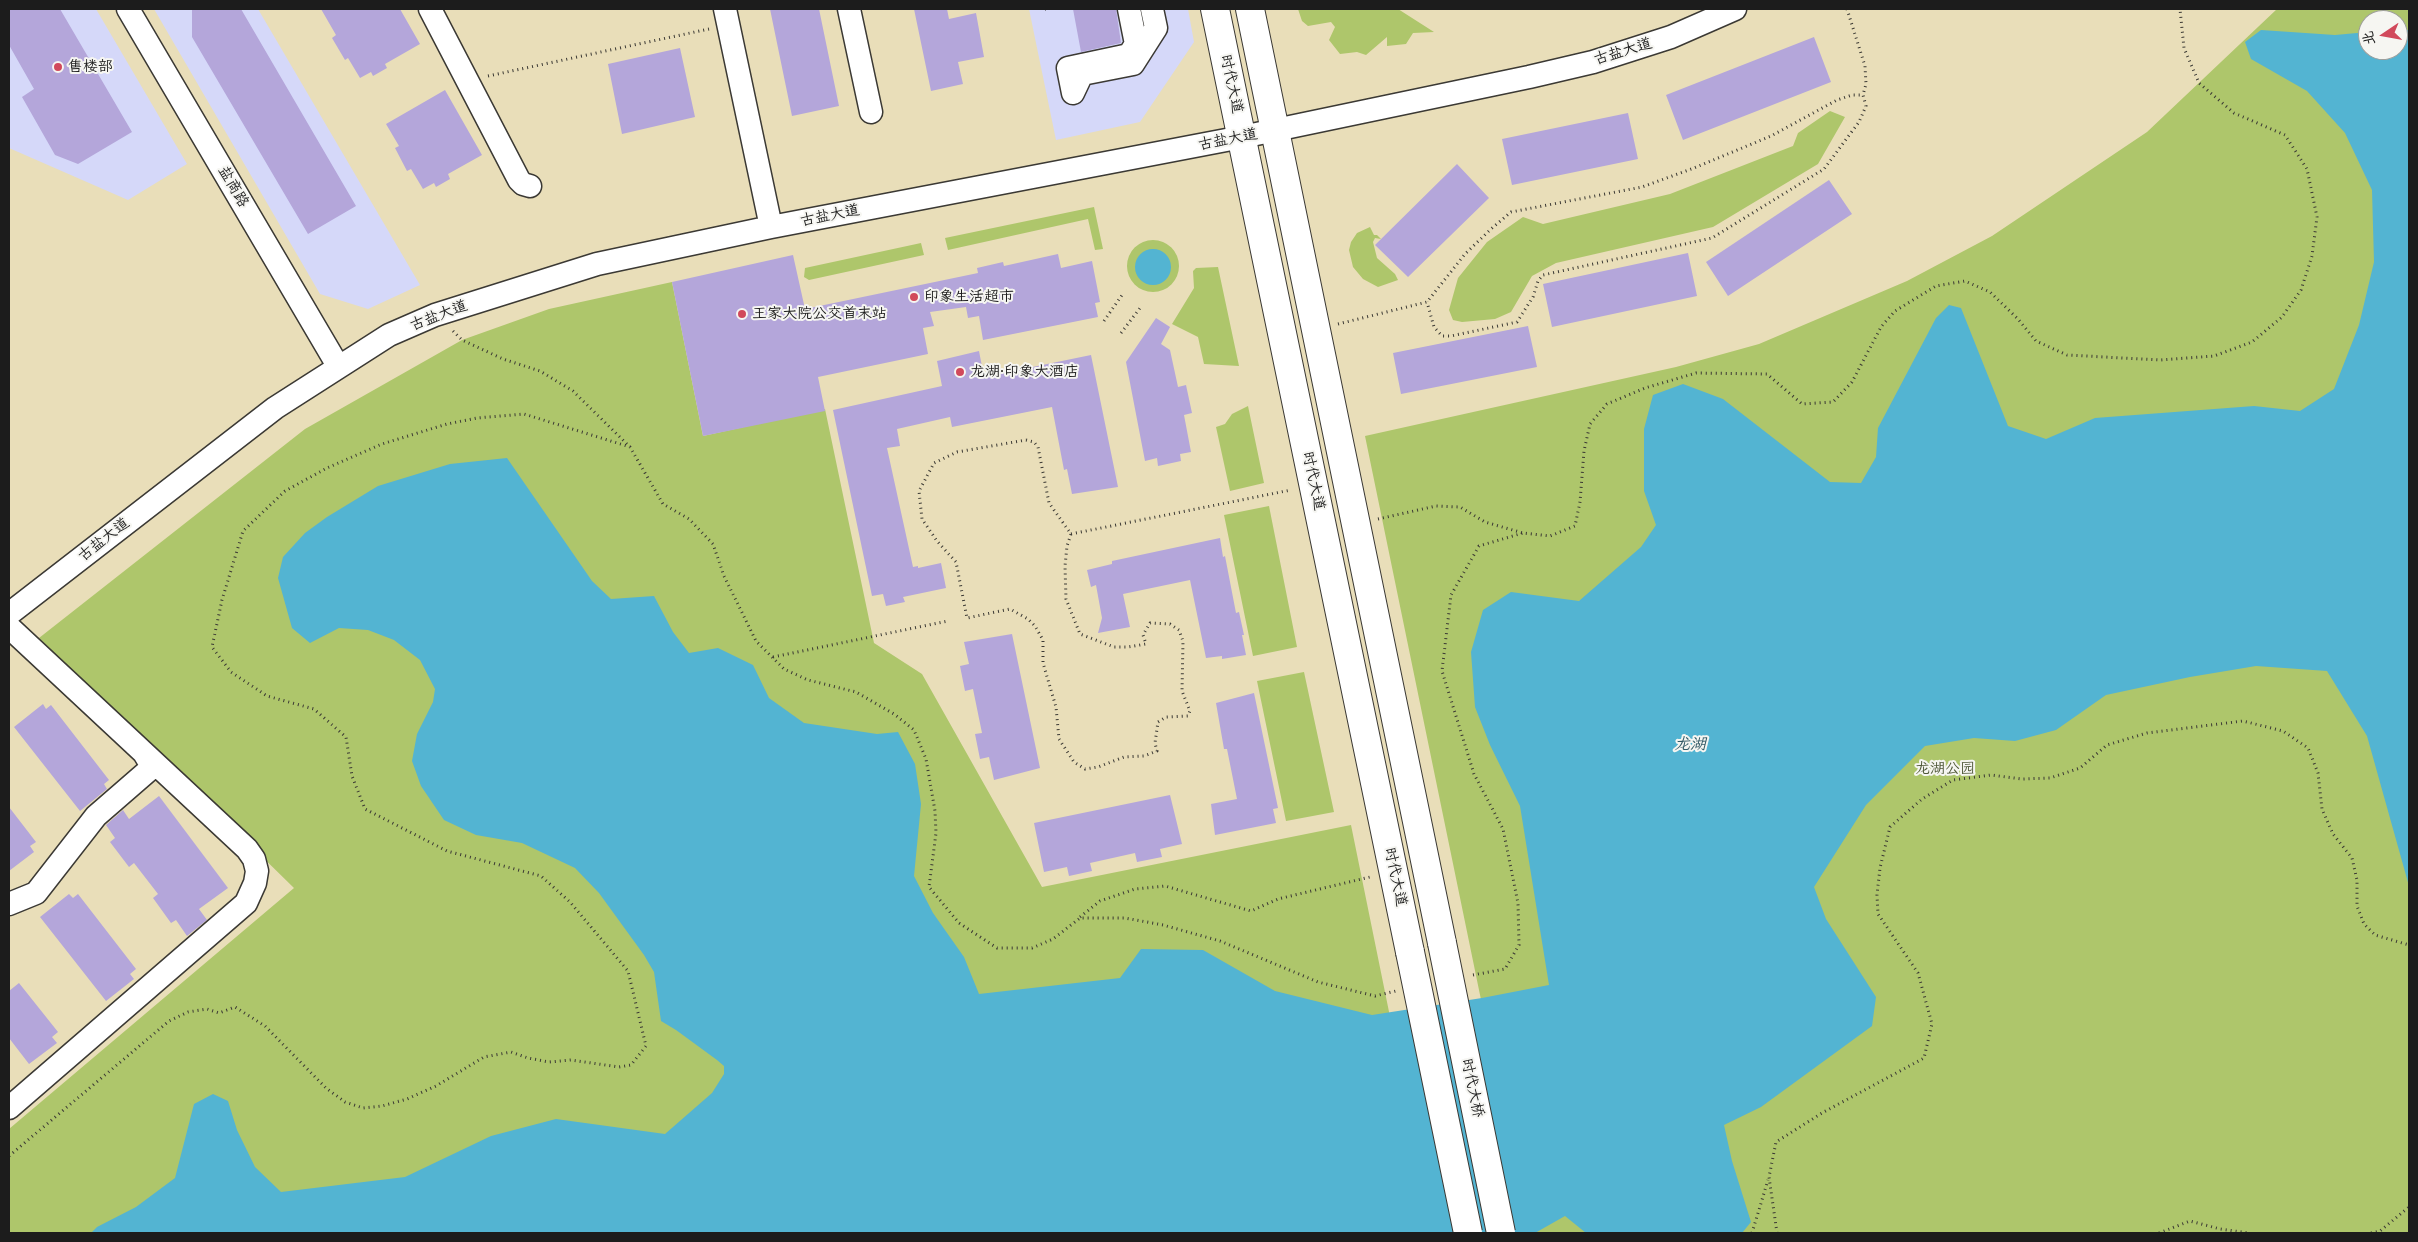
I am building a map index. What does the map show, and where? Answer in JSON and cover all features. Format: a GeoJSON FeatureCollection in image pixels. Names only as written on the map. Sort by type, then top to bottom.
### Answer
{"type":"FeatureCollection","features":[{"type":"Feature","properties":{"kind":"main road","name":"时代大道"},"geometry":{"type":"LineString","coordinates":[[1215,9],[1468,1233]]}},
{"type":"Feature","properties":{"kind":"main road"},"geometry":{"type":"LineString","coordinates":[[1250,9],[1356,524]]}},
{"type":"Feature","properties":{"kind":"main road","name":"时代大桥"},"geometry":{"type":"LineString","coordinates":[[1356,524],[1501,1233]]}},
{"type":"Feature","properties":{"kind":"street","name":"盐商路"},"geometry":{"type":"LineString","coordinates":[[128,9],[338,366]]}},
{"type":"Feature","properties":{"kind":"street"},"geometry":{"type":"LineString","coordinates":[[430,9],[519,180],[523,184],[530,186]]}},
{"type":"Feature","properties":{"kind":"street"},"geometry":{"type":"LineString","coordinates":[[849,9],[871,112]]}},
{"type":"Feature","properties":{"kind":"street"},"geometry":{"type":"LineString","coordinates":[[1129,9],[1136,44],[1130,55],[1068,68],[1073,92],[1082,74],[1133,64],[1156,28],[1152,9]]}},
{"type":"Feature","properties":{"kind":"street","name":"古盐大道"},"geometry":{"type":"LineString","coordinates":[[10,615],[238,435],[338,366],[389,335],[435,315],[597,264],[771,227],[1461,93],[1593,62],[1671,37],[1735,9]]}},
{"type":"Feature","properties":{"kind":"street"},"geometry":{"type":"LineString","coordinates":[[727,17],[771,227]]}},
{"type":"Feature","properties":{"kind":"street"},"geometry":{"type":"LineString","coordinates":[[9,1108],[246,904],[252,894],[257,871],[254,859],[247,849],[144,753],[10,615]]}},
{"type":"Feature","properties":{"kind":"street"},"geometry":{"type":"LineString","coordinates":[[9,904],[36,893],[96,816],[149,770],[150,762],[144,753]]}},
{"type":"Feature","properties":{"kind":"path"},"geometry":{"type":"LineString","coordinates":[[1428,302],[1434,327],[1442,336],[1451,336],[1517,322],[1533,297],[1538,281],[1543,275],[1712,238],[1824,169],[1859,122],[1866,106],[1863,95],[1866,84],[1865,66],[1847,9]]}},
{"type":"Feature","properties":{"kind":"path"},"geometry":{"type":"LineString","coordinates":[[1356,524],[1436,506],[1460,507],[1485,522],[1522,534],[1550,536],[1576,526],[1584,451],[1590,424],[1607,404],[1645,388],[1696,373],[1766,374],[1802,404],[1833,402],[1852,382],[1881,327],[1895,311],[1936,286],[1965,281],[1990,292],[2018,319],[2036,341],[2067,355],[2160,360],[2214,356],[2252,342],[2282,317],[2301,290],[2312,256],[2317,217],[2309,179],[2306,169],[2285,135],[2234,113],[2199,83],[2184,48],[2180,9]]}},
{"type":"Feature","properties":{"kind":"path"},"geometry":{"type":"LineString","coordinates":[[468,81],[727,17]]}},
{"type":"Feature","properties":{"kind":"path"},"geometry":{"type":"LineString","coordinates":[[1316,329],[1428,302],[1465,254],[1511,212],[1642,186],[1694,168],[1771,136],[1837,100],[1852,95],[1863,95]]}},
{"type":"Feature","properties":{"kind":"path"},"geometry":{"type":"LineString","coordinates":[[1104,321],[1122,295]]}},
{"type":"Feature","properties":{"kind":"path"},"geometry":{"type":"LineString","coordinates":[[1121,333],[1140,308]]}},
{"type":"Feature","properties":{"kind":"path"},"geometry":{"type":"LineString","coordinates":[[435,315],[462,340],[503,359],[540,371],[574,391],[630,447],[663,504],[689,519],[713,544],[724,576],[756,641],[784,668],[808,680],[856,692],[894,714],[914,730],[926,759],[935,811],[936,833],[929,887],[959,923],[997,948],[1032,948],[1053,939],[1100,901],[1135,889],[1165,886],[1251,911],[1278,899],[1393,871]]}},
{"type":"Feature","properties":{"kind":"path"},"geometry":{"type":"LineString","coordinates":[[9,1156],[169,1021],[188,1012],[206,1010],[220,1013],[235,1007],[265,1026],[326,1088],[345,1102],[363,1108],[382,1106],[407,1099],[436,1086],[484,1057],[511,1052],[549,1062],[571,1060],[619,1067],[631,1065],[646,1046],[628,972],[570,902],[541,876],[447,851],[365,809],[352,776],[346,737],[314,709],[267,696],[230,672],[212,647],[222,600],[243,531],[285,491],[327,468],[382,444],[447,424],[477,418],[524,414],[630,447]]}},
{"type":"Feature","properties":{"kind":"path"},"geometry":{"type":"LineString","coordinates":[[1015,441],[1034,442],[1041,454],[1049,503],[1071,534],[1065,566],[1066,600],[1080,634],[1114,648],[1146,644],[1143,635],[1150,623],[1170,624],[1179,630],[1183,641],[1182,691],[1190,711],[1188,716],[1166,717],[1158,722],[1155,743],[1157,751],[1144,756],[1124,757],[1098,767],[1085,769],[1074,762],[1060,738],[1056,707],[1043,663],[1043,640],[1035,626],[1028,619],[1010,609],[967,618],[956,562],[922,519],[919,491],[934,463],[957,452],[1015,441]]}},
{"type":"Feature","properties":{"kind":"path"},"geometry":{"type":"LineString","coordinates":[[1071,534],[1314,485]]}},
{"type":"Feature","properties":{"kind":"path"},"geometry":{"type":"LineString","coordinates":[[1504,969],[1518,945],[1518,903],[1503,829],[1474,774],[1442,672],[1450,595],[1479,546],[1522,534]]}},
{"type":"Feature","properties":{"kind":"path"},"geometry":{"type":"LineString","coordinates":[[773,658],[948,621]]}},
{"type":"Feature","properties":{"kind":"path"},"geometry":{"type":"LineString","coordinates":[[1752,1233],[1769,1177],[1776,1142],[1822,1113],[1895,1076],[1924,1058],[1932,1024],[1918,973],[1878,914],[1877,895],[1880,868],[1890,827],[1922,799],[1953,780],[1990,775],[2022,779],[2050,778],[2080,768],[2107,744],[2147,733],[2243,720],[2283,731],[2308,748],[2318,773],[2322,809],[2333,834],[2352,858],[2357,880],[2358,906],[2364,924],[2375,935],[2409,945]]}},
{"type":"Feature","properties":{"kind":"path"},"geometry":{"type":"LineString","coordinates":[[1080,918],[1125,918],[1164,925],[1220,941],[1318,982],[1375,996]]}},
{"type":"Feature","properties":{"kind":"path"},"geometry":{"type":"LineString","coordinates":[[1769,1177],[1776,1233]]}},
{"type":"Feature","properties":{"kind":"path"},"geometry":{"type":"LineString","coordinates":[[2370,1233],[2380,1231],[2409,1207]]}},
{"type":"Feature","properties":{"kind":"path"},"geometry":{"type":"LineString","coordinates":[[2159,1233],[2190,1220],[2220,1229],[2249,1233]]}},
{"type":"Feature","properties":{"kind":"shaded area"},"geometry":{"type":"Polygon","coordinates":[[[9,9],[96,9],[187,164],[128,200],[9,148],[9,9]]]}},
{"type":"Feature","properties":{"kind":"shaded area"},"geometry":{"type":"Polygon","coordinates":[[[154,9],[258,9],[420,285],[368,309],[320,294],[154,9]]]}},
{"type":"Feature","properties":{"kind":"shaded area"},"geometry":{"type":"Polygon","coordinates":[[[1029,9],[1188,9],[1194,42],[1140,122],[1056,140],[1029,9]]]}},
{"type":"Feature","properties":{"kind":"green space"},"geometry":{"type":"Polygon","coordinates":[[[1298,9],[1398,9],[1434,32],[1413,33],[1406,44],[1387,46],[1387,37],[1366,55],[1357,52],[1340,54],[1329,40],[1335,27],[1331,22],[1308,26],[1302,21],[1298,9]]]}},
{"type":"Feature","properties":{"kind":"green space","name":"龙湖公园"},"geometry":{"type":"Polygon","coordinates":[[[2277,9],[2409,9],[2409,1233],[1529,1233],[1365,436],[1676,367],[1759,344],[1907,281],[1992,236],[2147,132],[2277,9]]]}},
{"type":"Feature","properties":{"kind":"green space"},"geometry":{"type":"Polygon","coordinates":[[[1830,111],[1845,117],[1818,164],[1713,227],[1556,263],[1532,276],[1511,312],[1495,319],[1462,322],[1453,320],[1449,310],[1458,278],[1487,242],[1523,217],[1543,224],[1670,194],[1793,146],[1798,133],[1830,111]]]}},
{"type":"Feature","properties":{"kind":"green space"},"geometry":{"type":"Polygon","coordinates":[[[1094,207],[1103,249],[1095,250],[1088,219],[948,250],[945,238],[1094,207]]]}},
{"type":"Feature","properties":{"kind":"green space"},"geometry":{"type":"Polygon","coordinates":[[[1370,227],[1374,235],[1381,239],[1375,238],[1373,242],[1377,258],[1395,274],[1398,280],[1378,287],[1363,279],[1353,267],[1349,250],[1351,242],[1357,233],[1370,227]]]}},
{"type":"Feature","properties":{"kind":"green space"},"geometry":{"type":"Polygon","coordinates":[[[1153,240],[1163,242],[1171,248],[1177,256],[1179,266],[1177,276],[1171,284],[1163,290],[1153,292],[1143,290],[1135,284],[1129,276],[1127,266],[1129,256],[1135,248],[1143,242],[1153,240]]]}},
{"type":"Feature","properties":{"kind":"green space"},"geometry":{"type":"Polygon","coordinates":[[[921,243],[924,255],[809,280],[804,277],[805,268],[921,243]]]}},
{"type":"Feature","properties":{"kind":"green space"},"geometry":{"type":"Polygon","coordinates":[[[1218,267],[1239,366],[1204,364],[1198,337],[1172,324],[1194,288],[1193,271],[1196,268],[1218,267]]]}},
{"type":"Feature","properties":{"kind":"green space"},"geometry":{"type":"Polygon","coordinates":[[[672,282],[703,436],[825,409],[874,643],[922,674],[1042,887],[1351,825],[1434,1233],[9,1233],[9,1129],[294,888],[39,638],[305,429],[462,340],[549,309],[672,282]]]}},
{"type":"Feature","properties":{"kind":"green space"},"geometry":{"type":"Polygon","coordinates":[[[1248,406],[1264,483],[1230,491],[1216,427],[1225,424],[1232,414],[1248,406]]]}},
{"type":"Feature","properties":{"kind":"green space"},"geometry":{"type":"Polygon","coordinates":[[[1269,506],[1297,647],[1253,656],[1224,515],[1269,506]]]}},
{"type":"Feature","properties":{"kind":"green space"},"geometry":{"type":"Polygon","coordinates":[[[1304,672],[1334,812],[1286,821],[1257,681],[1304,672]]]}},
{"type":"Feature","properties":{"kind":"water","name":"龙湖"},"geometry":{"type":"Polygon","coordinates":[[[2261,30],[2335,35],[2358,33],[2358,60],[2408,60],[2409,30],[2409,886],[2367,736],[2327,671],[2256,666],[2190,677],[2106,695],[2056,730],[2015,741],[1974,738],[1925,746],[1866,805],[1814,887],[1826,919],[1876,997],[1872,1026],[1761,1107],[1724,1125],[1732,1161],[1751,1222],[1742,1233],[1586,1233],[1565,1216],[1535,1233],[91,1233],[97,1227],[136,1207],[175,1178],[194,1104],[213,1094],[228,1101],[237,1130],[255,1167],[281,1192],[405,1177],[491,1136],[556,1119],[665,1134],[712,1093],[724,1074],[724,1066],[717,1060],[661,1021],[654,972],[644,955],[599,893],[575,868],[522,843],[476,835],[444,820],[421,786],[412,761],[417,734],[433,702],[435,689],[420,660],[394,640],[368,630],[339,628],[310,643],[292,628],[278,578],[283,557],[305,533],[327,517],[378,486],[450,464],[507,458],[592,581],[611,599],[654,596],[673,632],[689,653],[718,648],[753,665],[769,698],[804,723],[877,734],[898,732],[915,764],[921,804],[914,876],[933,913],[964,957],[979,994],[1120,978],[1141,949],[1203,950],[1275,991],[1372,1015],[1482,998],[1549,985],[1520,806],[1490,745],[1475,707],[1471,652],[1483,610],[1511,592],[1579,601],[1641,547],[1656,525],[1644,491],[1644,429],[1653,395],[1683,384],[1723,399],[1830,482],[1861,483],[1876,457],[1878,428],[1936,318],[1949,305],[1961,308],[2008,426],[2046,439],[2095,418],[2254,406],[2300,411],[2334,389],[2359,325],[2374,262],[2372,190],[2345,133],[2307,91],[2251,59],[2245,42],[2261,30]]]}},
{"type":"Feature","properties":{"kind":"water"},"geometry":{"type":"Polygon","coordinates":[[[1153,249],[1160,250],[1166,254],[1170,260],[1170,274],[1166,280],[1160,284],[1153,285],[1146,284],[1140,280],[1136,274],[1135,267],[1136,260],[1140,254],[1146,250],[1153,249]]]}},
{"type":"Feature","properties":{"kind":"building","name":"售楼部"},"geometry":{"type":"Polygon","coordinates":[[[9,9],[60,9],[132,132],[78,164],[55,155],[22,97],[34,89],[9,45],[9,9]]]}},
{"type":"Feature","properties":{"kind":"building"},"geometry":{"type":"Polygon","coordinates":[[[192,9],[241,9],[356,206],[308,234],[192,37],[192,9]]]}},
{"type":"Feature","properties":{"kind":"building"},"geometry":{"type":"Polygon","coordinates":[[[321,9],[400,9],[420,44],[385,64],[387,68],[373,76],[371,72],[360,78],[348,58],[345,60],[332,38],[336,35],[321,9]]]}},
{"type":"Feature","properties":{"kind":"building"},"geometry":{"type":"Polygon","coordinates":[[[770,9],[819,9],[839,106],[792,116],[770,9]]]}},
{"type":"Feature","properties":{"kind":"building"},"geometry":{"type":"Polygon","coordinates":[[[914,9],[947,9],[949,19],[976,13],[984,57],[958,62],[963,84],[931,91],[914,9]]]}},
{"type":"Feature","properties":{"kind":"building"},"geometry":{"type":"Polygon","coordinates":[[[1073,9],[1116,9],[1121,43],[1081,52],[1073,9]]]}},
{"type":"Feature","properties":{"kind":"building"},"geometry":{"type":"Polygon","coordinates":[[[1814,37],[1831,82],[1683,140],[1666,95],[1814,37]]]}},
{"type":"Feature","properties":{"kind":"building"},"geometry":{"type":"Polygon","coordinates":[[[680,48],[695,117],[622,134],[608,64],[680,48]]]}},
{"type":"Feature","properties":{"kind":"building"},"geometry":{"type":"Polygon","coordinates":[[[445,90],[482,155],[448,174],[450,179],[436,187],[434,183],[423,189],[411,169],[407,171],[395,148],[399,146],[386,124],[445,90]]]}},
{"type":"Feature","properties":{"kind":"building"},"geometry":{"type":"Polygon","coordinates":[[[1628,113],[1638,159],[1512,185],[1502,139],[1628,113]]]}},
{"type":"Feature","properties":{"kind":"building"},"geometry":{"type":"Polygon","coordinates":[[[1457,164],[1489,198],[1408,277],[1375,245],[1457,164]]]}},
{"type":"Feature","properties":{"kind":"building"},"geometry":{"type":"Polygon","coordinates":[[[1829,180],[1852,214],[1728,296],[1706,262],[1829,180]]]}},
{"type":"Feature","properties":{"kind":"building"},"geometry":{"type":"Polygon","coordinates":[[[1688,253],[1697,296],[1552,327],[1543,284],[1688,253]]]}},
{"type":"Feature","properties":{"kind":"building"},"geometry":{"type":"Polygon","coordinates":[[[1058,254],[1061,268],[1092,261],[1100,302],[1095,303],[1098,317],[983,340],[979,316],[968,318],[966,307],[930,312],[934,326],[923,328],[928,354],[818,377],[825,411],[703,436],[672,282],[793,255],[805,309],[978,273],[977,268],[1003,262],[1004,266],[1058,254]]]}},
{"type":"Feature","properties":{"kind":"building"},"geometry":{"type":"Polygon","coordinates":[[[1156,318],[1170,327],[1161,344],[1170,350],[1178,387],[1186,385],[1192,413],[1184,415],[1191,452],[1180,454],[1181,461],[1158,466],[1157,458],[1145,461],[1126,362],[1156,318]]]}},
{"type":"Feature","properties":{"kind":"building"},"geometry":{"type":"Polygon","coordinates":[[[1528,326],[1537,367],[1401,394],[1393,353],[1528,326]]]}},
{"type":"Feature","properties":{"kind":"building"},"geometry":{"type":"Polygon","coordinates":[[[979,351],[984,377],[1091,355],[1118,487],[1072,494],[1067,469],[1064,470],[1052,407],[952,427],[950,417],[897,429],[900,446],[887,448],[913,567],[918,566],[918,568],[941,563],[946,588],[903,597],[905,602],[886,606],[883,594],[872,596],[833,410],[942,386],[937,361],[979,351]]]}},
{"type":"Feature","properties":{"kind":"building"},"geometry":{"type":"Polygon","coordinates":[[[1220,538],[1236,613],[1239,612],[1246,655],[1222,659],[1222,656],[1206,658],[1190,580],[1123,594],[1130,627],[1098,633],[1102,618],[1096,585],[1091,587],[1087,570],[1112,564],[1112,561],[1220,538]]]}},
{"type":"Feature","properties":{"kind":"building"},"geometry":{"type":"Polygon","coordinates":[[[1012,634],[1040,768],[994,780],[989,757],[980,759],[975,734],[982,733],[973,689],[965,691],[960,666],[969,664],[964,642],[1012,634]]]}},
{"type":"Feature","properties":{"kind":"building"},"geometry":{"type":"Polygon","coordinates":[[[1254,693],[1278,808],[1273,809],[1276,823],[1215,835],[1211,804],[1237,799],[1227,749],[1224,749],[1216,703],[1254,693]]]}},
{"type":"Feature","properties":{"kind":"building"},"geometry":{"type":"Polygon","coordinates":[[[43,704],[46,709],[51,705],[109,780],[104,784],[107,789],[80,811],[14,727],[43,704]]]}},
{"type":"Feature","properties":{"kind":"building"},"geometry":{"type":"Polygon","coordinates":[[[1170,795],[1182,844],[1160,849],[1162,857],[1137,862],[1135,853],[1090,863],[1092,871],[1069,876],[1067,867],[1044,872],[1034,823],[1170,795]]]}},
{"type":"Feature","properties":{"kind":"building"},"geometry":{"type":"Polygon","coordinates":[[[159,796],[228,888],[199,909],[207,920],[187,936],[176,920],[171,923],[153,898],[158,894],[134,863],[129,867],[110,842],[115,838],[106,825],[123,810],[129,819],[159,796]]]}},
{"type":"Feature","properties":{"kind":"building"},"geometry":{"type":"Polygon","coordinates":[[[9,807],[36,842],[30,846],[34,852],[9,871],[9,807]]]}},
{"type":"Feature","properties":{"kind":"building"},"geometry":{"type":"Polygon","coordinates":[[[69,894],[73,898],[78,894],[136,969],[130,974],[134,979],[106,1001],[40,917],[69,894]]]}},
{"type":"Feature","properties":{"kind":"building"},"geometry":{"type":"Polygon","coordinates":[[[19,983],[58,1032],[52,1037],[57,1043],[29,1064],[9,1038],[9,991],[19,983]]]}},
{"type":"Feature","properties":{"kind":"place","name":"售楼部"},"geometry":{"type":"Point","coordinates":[58,67]}},
{"type":"Feature","properties":{"kind":"place","name":"印象生活超市"},"geometry":{"type":"Point","coordinates":[914,297]}},
{"type":"Feature","properties":{"kind":"place","name":"王家大院公交首末站"},"geometry":{"type":"Point","coordinates":[742,314]}},
{"type":"Feature","properties":{"kind":"place","name":"龙湖·印象大酒店"},"geometry":{"type":"Point","coordinates":[960,372]}}]}
